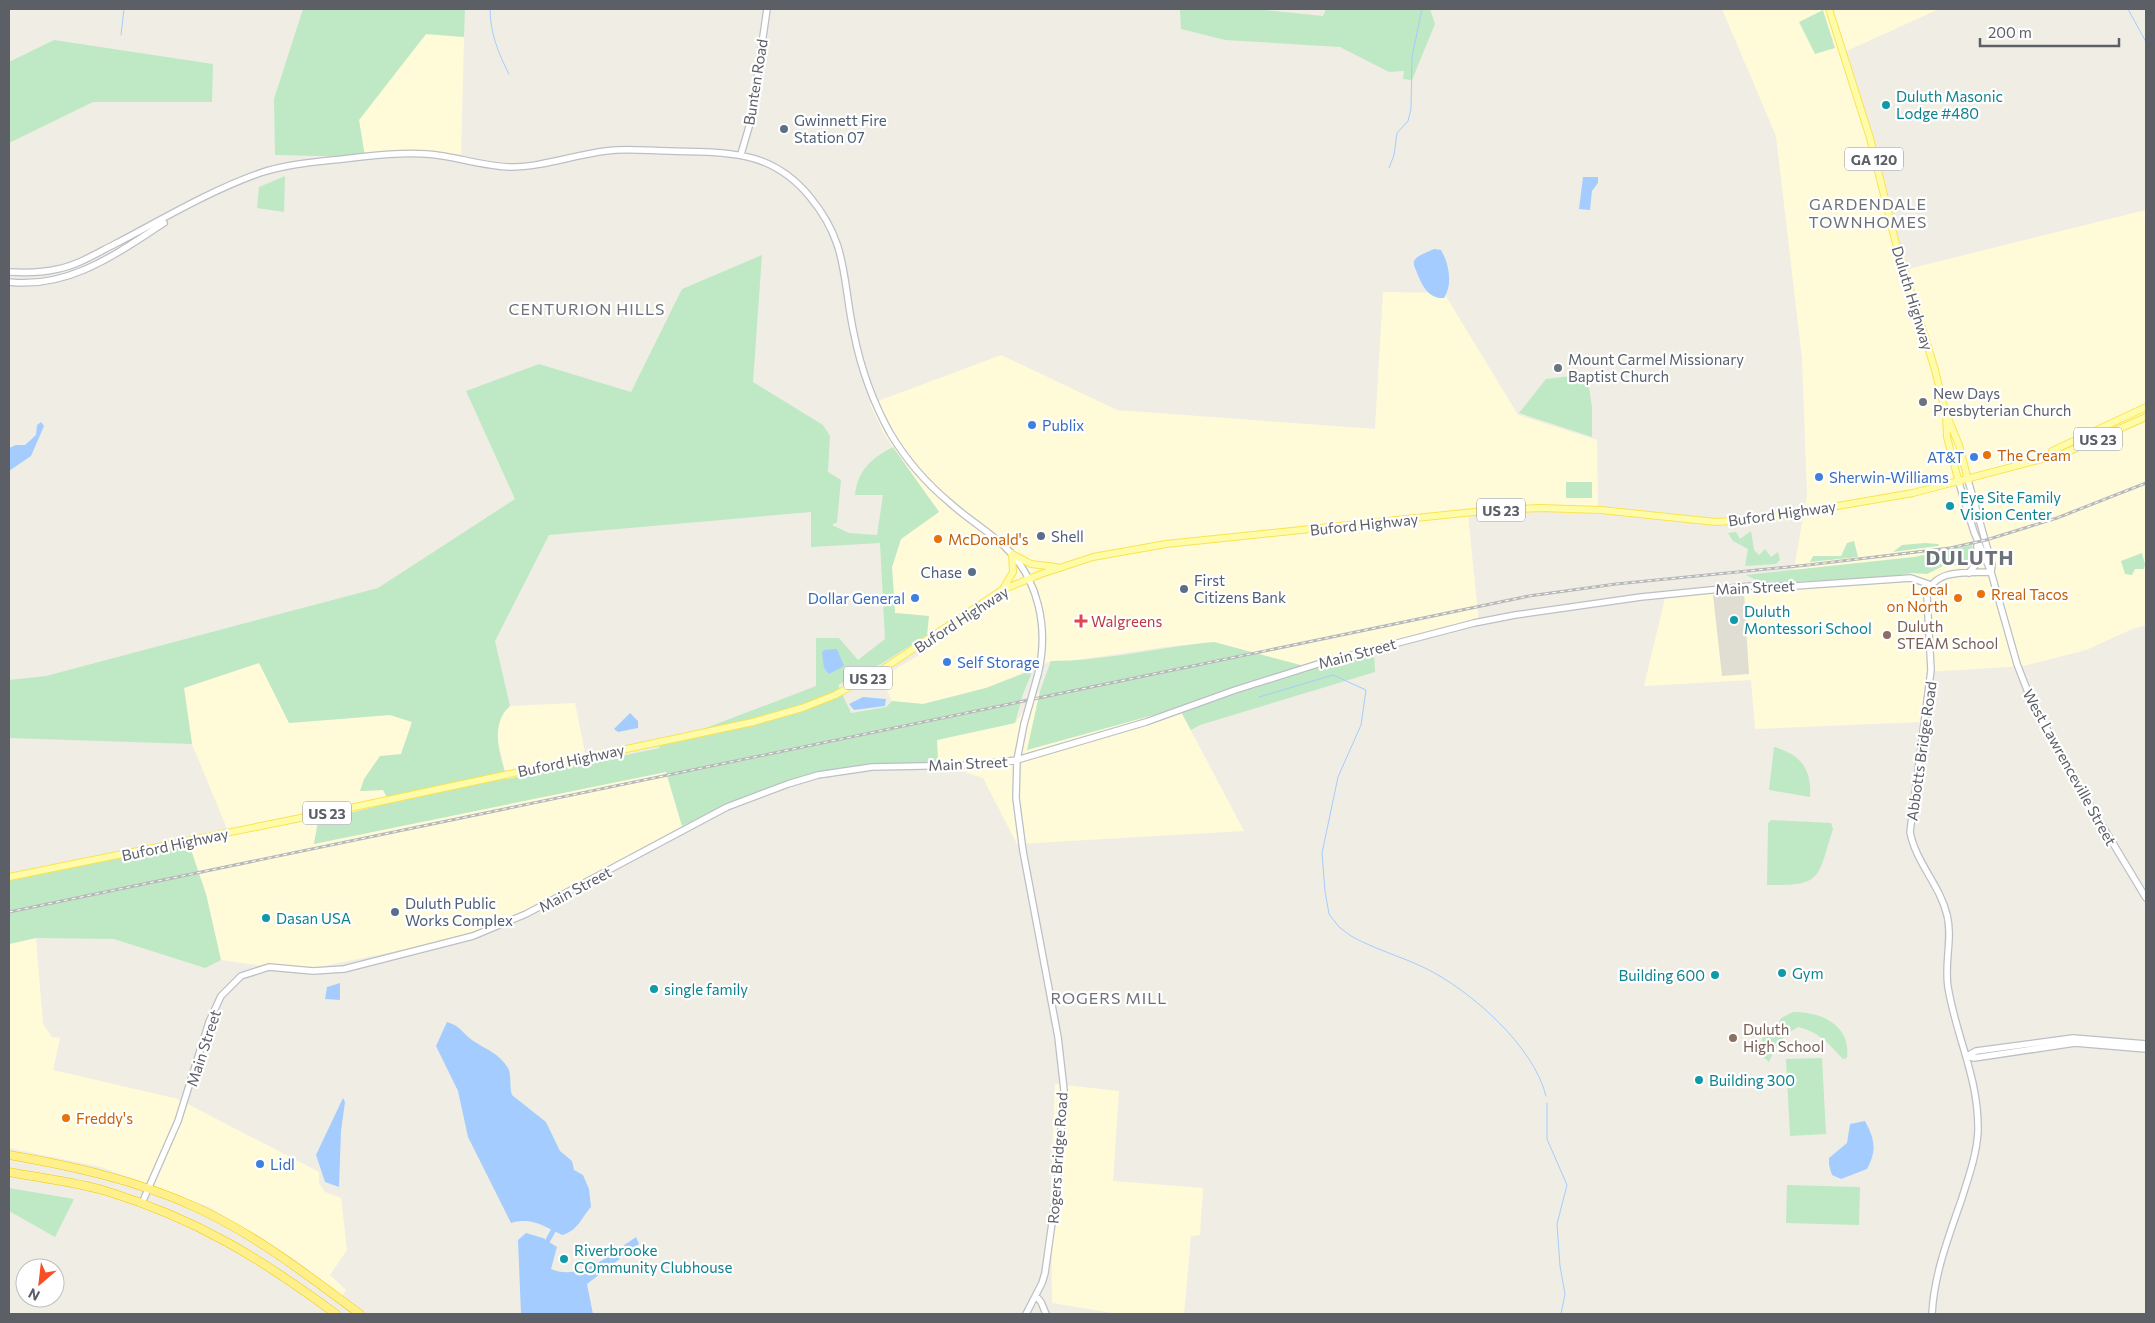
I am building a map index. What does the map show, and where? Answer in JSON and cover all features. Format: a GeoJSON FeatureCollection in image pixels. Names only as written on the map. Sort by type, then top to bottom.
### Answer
{"type":"FeatureCollection","features":[{"type":"Feature","properties":{"kind":"highway"},"geometry":{"type":"LineString","coordinates":[[9,1155],[89,1171],[148,1188],[196,1207],[232,1226],[291,1263],[360,1314]]}},
{"type":"Feature","properties":{"kind":"highway"},"geometry":{"type":"LineString","coordinates":[[9,1172],[104,1190],[188,1221],[226,1240],[284,1276],[336,1314]]}},
{"type":"Feature","properties":{"kind":"main road","name":"Duluth Highway"},"geometry":{"type":"LineString","coordinates":[[1829,9],[1870,138],[1893,231],[1935,370],[1946,415],[1959,445],[1968,480]]}},
{"type":"Feature","properties":{"kind":"main road","name":"Buford Highway"},"geometry":{"type":"LineString","coordinates":[[2050,457],[2052,451],[2146,407]]}},
{"type":"Feature","properties":{"kind":"main road"},"geometry":{"type":"LineString","coordinates":[[2107,435],[2108,430],[2132,418],[2138,411]]}},
{"type":"Feature","properties":{"kind":"main road","name":"Duluth Highway"},"geometry":{"type":"LineString","coordinates":[[1946,415],[1947,437],[1959,482]]}},
{"type":"Feature","properties":{"kind":"main road","name":"Buford Highway"},"geometry":{"type":"LineString","coordinates":[[9,877],[350,808],[753,722],[802,708],[835,695],[883,669],[1002,590],[1083,559],[1166,544],[1483,511],[1540,508],[1601,510],[1716,522],[1762,519],[1893,497],[2056,457],[2146,417]]}},
{"type":"Feature","properties":{"kind":"main road"},"geometry":{"type":"LineString","coordinates":[[2072,450],[2078,443],[2099,435],[2106,426]]}},
{"type":"Feature","properties":{"kind":"main road"},"geometry":{"type":"LineString","coordinates":[[1002,590],[1013,572],[1012,554],[1041,567],[1061,567]]}},
{"type":"Feature","properties":{"kind":"street","name":"Bunten Road"},"geometry":{"type":"LineString","coordinates":[[741,154],[751,120],[767,9]]}},
{"type":"Feature","properties":{"kind":"street","name":"Rogers Bridge Road"},"geometry":{"type":"LineString","coordinates":[[189,207],[220,189],[278,168],[376,155],[426,154],[508,167],[546,164],[616,150],[741,154],[767,164],[789,176],[809,196],[832,227],[842,256],[853,333],[876,406],[912,464],[946,500],[1012,554],[1029,579],[1042,624],[1043,654],[1024,724],[1017,760],[1016,798],[1023,851],[1058,1037],[1064,1090],[1062,1138],[1051,1238],[1044,1278],[1026,1314]]}},
{"type":"Feature","properties":{"kind":"street"},"geometry":{"type":"LineString","coordinates":[[9,272],[28,273],[60,269],[90,257],[189,207]]}},
{"type":"Feature","properties":{"kind":"street"},"geometry":{"type":"LineString","coordinates":[[9,282],[44,282],[76,275],[116,254],[189,207]]}},
{"type":"Feature","properties":{"kind":"street","name":"West Lawrenceville Street"},"geometry":{"type":"LineString","coordinates":[[1968,480],[1992,565],[1991,572]]}},
{"type":"Feature","properties":{"kind":"street","name":"West Lawrenceville Street"},"geometry":{"type":"LineString","coordinates":[[1959,482],[1978,542],[1991,572],[2017,664],[2031,700],[2090,805],[2146,898]]}},
{"type":"Feature","properties":{"kind":"street"},"geometry":{"type":"LineString","coordinates":[[1969,573],[1979,560],[1978,542]]}},
{"type":"Feature","properties":{"kind":"street"},"geometry":{"type":"LineString","coordinates":[[1931,585],[1943,576],[1991,572]]}},
{"type":"Feature","properties":{"kind":"street","name":"Main Street"},"geometry":{"type":"LineString","coordinates":[[142,1203],[181,1114],[209,1022],[220,996],[241,976],[269,967],[313,971],[344,969],[488,930],[524,915],[727,807],[788,784],[846,769],[902,765],[974,765],[1017,760],[1154,719],[1235,690],[1321,663],[1474,623],[1641,597],[1751,586],[1795,586],[1911,578],[1931,585]]}},
{"type":"Feature","properties":{"kind":"street","name":"Abbotts Bridge Road"},"geometry":{"type":"LineString","coordinates":[[1931,585],[1927,602],[1931,670],[1910,832],[1916,852],[1942,900],[1948,917],[1945,960],[1947,985],[1967,1056],[1977,1103],[1977,1140],[1969,1176],[1934,1288],[1932,1314]]}},
{"type":"Feature","properties":{"kind":"street"},"geometry":{"type":"LineString","coordinates":[[1967,1056],[1976,1051],[2073,1038],[2146,1044]]}},
{"type":"Feature","properties":{"kind":"street"},"geometry":{"type":"LineString","coordinates":[[1967,1056],[1977,1057],[2075,1043],[2146,1049]]}},
{"type":"Feature","properties":{"kind":"street"},"geometry":{"type":"LineString","coordinates":[[1036,1296],[1042,1302],[1046,1314]]}},
{"type":"Feature","properties":{"kind":"shaded area"},"geometry":{"type":"Polygon","coordinates":[[[1722,9],[1939,9],[1840,54],[1877,166],[1900,271],[2146,210],[2146,625],[2130,630],[2086,650],[2023,666],[1928,672],[1921,722],[1755,729],[1751,680],[1644,686],[1666,594],[1791,586],[1807,495],[1802,358],[1776,136],[1722,9]]]}},
{"type":"Feature","properties":{"kind":"shaded area"},"geometry":{"type":"Polygon","coordinates":[[[426,34],[464,37],[461,154],[414,153],[365,157],[359,120],[426,34]]]}},
{"type":"Feature","properties":{"kind":"shaded area"},"geometry":{"type":"Polygon","coordinates":[[[1383,292],[1444,293],[1518,415],[1597,440],[1598,512],[1530,511],[1468,514],[1479,625],[1304,666],[1214,642],[1070,661],[1051,661],[986,688],[923,704],[892,701],[881,678],[934,646],[927,635],[928,616],[895,613],[892,567],[901,539],[939,511],[902,462],[883,432],[870,404],[1001,355],[1117,410],[1375,429],[1383,292]]]}},
{"type":"Feature","properties":{"kind":"shaded area"},"geometry":{"type":"Polygon","coordinates":[[[1744,592],[1749,674],[1722,676],[1713,595],[1744,592]]]}},
{"type":"Feature","properties":{"kind":"shaded area"},"geometry":{"type":"Polygon","coordinates":[[[259,662],[289,723],[390,715],[412,722],[401,754],[360,791],[383,790],[390,803],[318,821],[314,843],[666,772],[682,826],[497,927],[437,943],[299,971],[221,960],[206,894],[188,841],[228,831],[192,744],[184,688],[259,662]]]}},
{"type":"Feature","properties":{"kind":"shaded area"},"geometry":{"type":"Polygon","coordinates":[[[1040,691],[1028,749],[1179,708],[1244,831],[1017,844],[983,778],[938,763],[937,740],[1015,723],[1040,691]]]}},
{"type":"Feature","properties":{"kind":"shaded area"},"geometry":{"type":"Polygon","coordinates":[[[575,703],[587,763],[507,779],[497,738],[501,714],[510,706],[575,703]]]}},
{"type":"Feature","properties":{"kind":"shaded area"},"geometry":{"type":"Polygon","coordinates":[[[36,938],[43,1024],[52,1037],[60,1038],[53,1070],[178,1099],[319,1172],[319,1183],[325,1192],[341,1198],[347,1250],[330,1275],[346,1290],[342,1296],[294,1259],[209,1207],[101,1167],[9,1148],[9,944],[36,938]]]}},
{"type":"Feature","properties":{"kind":"shaded area"},"geometry":{"type":"Polygon","coordinates":[[[1055,1084],[1119,1091],[1113,1181],[1203,1188],[1200,1235],[1191,1236],[1184,1314],[1119,1314],[1052,1303],[1051,1182],[1055,1084]]]}},
{"type":"Feature","properties":{"kind":"green space"},"geometry":{"type":"Polygon","coordinates":[[[303,9],[465,9],[464,37],[426,34],[359,120],[365,157],[275,155],[274,99],[303,9]]]}},
{"type":"Feature","properties":{"kind":"green space"},"geometry":{"type":"Polygon","coordinates":[[[1180,9],[1255,9],[1323,16],[1326,9],[1430,9],[1435,24],[1412,80],[1403,79],[1404,71],[1389,72],[1340,47],[1225,40],[1181,29],[1180,9]]]}},
{"type":"Feature","properties":{"kind":"green space"},"geometry":{"type":"Polygon","coordinates":[[[1823,10],[1835,48],[1815,54],[1799,22],[1823,10]]]}},
{"type":"Feature","properties":{"kind":"green space"},"geometry":{"type":"Polygon","coordinates":[[[54,40],[213,64],[212,102],[93,102],[9,143],[9,62],[54,40]]]}},
{"type":"Feature","properties":{"kind":"green space"},"geometry":{"type":"Polygon","coordinates":[[[285,176],[284,212],[257,208],[259,187],[285,176]]]}},
{"type":"Feature","properties":{"kind":"green space"},"geometry":{"type":"Polygon","coordinates":[[[762,255],[753,382],[823,425],[830,436],[828,472],[841,480],[837,522],[832,525],[849,533],[877,535],[883,495],[855,495],[859,478],[867,465],[893,447],[939,512],[901,539],[892,567],[895,613],[929,616],[927,635],[881,664],[838,685],[851,713],[886,707],[892,701],[923,704],[986,688],[1030,671],[1031,675],[1023,694],[1015,723],[937,740],[938,763],[884,764],[836,770],[732,804],[682,826],[666,772],[314,844],[318,821],[390,803],[383,790],[360,791],[364,779],[380,756],[401,754],[412,722],[390,715],[289,723],[259,663],[184,688],[192,744],[9,738],[9,680],[46,676],[378,588],[515,499],[466,391],[539,364],[631,392],[682,289],[762,255]],[[811,512],[549,535],[495,641],[510,706],[500,722],[498,731],[499,750],[507,779],[660,748],[659,746],[816,686],[816,638],[839,638],[858,660],[885,639],[880,543],[811,547],[811,512]]]}},
{"type":"Feature","properties":{"kind":"green space"},"geometry":{"type":"Polygon","coordinates":[[[1587,374],[1592,407],[1592,437],[1519,413],[1546,379],[1587,374]]]}},
{"type":"Feature","properties":{"kind":"green space"},"geometry":{"type":"Polygon","coordinates":[[[1566,482],[1592,482],[1592,498],[1566,498],[1566,482]]]}},
{"type":"Feature","properties":{"kind":"green space"},"geometry":{"type":"Polygon","coordinates":[[[1751,531],[1754,550],[1759,555],[1765,549],[1771,557],[1778,552],[1780,560],[1776,564],[1745,566],[1748,549],[1733,541],[1728,533],[1736,532],[1740,539],[1751,531]]]}},
{"type":"Feature","properties":{"kind":"green space"},"geometry":{"type":"Polygon","coordinates":[[[1854,541],[1858,557],[1810,562],[1813,556],[1841,556],[1847,543],[1854,541]]]}},
{"type":"Feature","properties":{"kind":"green space"},"geometry":{"type":"Polygon","coordinates":[[[1939,544],[1938,546],[1893,552],[1902,545],[1939,544]]]}},
{"type":"Feature","properties":{"kind":"green space"},"geometry":{"type":"Polygon","coordinates":[[[1972,545],[1975,558],[1968,566],[1945,565],[1927,574],[1912,573],[1895,576],[1778,583],[1760,582],[1746,575],[1914,557],[1972,545]]]}},
{"type":"Feature","properties":{"kind":"green space"},"geometry":{"type":"Polygon","coordinates":[[[2142,553],[2145,564],[2144,569],[2135,569],[2132,575],[2125,574],[2121,561],[2142,553]]]}},
{"type":"Feature","properties":{"kind":"green space"},"geometry":{"type":"Polygon","coordinates":[[[1214,642],[1304,666],[1374,651],[1375,672],[1200,725],[1191,730],[1179,708],[1027,750],[1040,691],[1051,661],[1091,659],[1214,642]]]}},
{"type":"Feature","properties":{"kind":"green space"},"geometry":{"type":"Polygon","coordinates":[[[1774,747],[1791,754],[1803,765],[1809,779],[1810,797],[1769,790],[1774,747]]]}},
{"type":"Feature","properties":{"kind":"green space"},"geometry":{"type":"Polygon","coordinates":[[[1771,820],[1831,823],[1833,829],[1824,859],[1820,869],[1809,881],[1799,884],[1767,885],[1768,823],[1771,820]]]}},
{"type":"Feature","properties":{"kind":"green space"},"geometry":{"type":"Polygon","coordinates":[[[188,841],[206,894],[221,960],[205,968],[114,939],[36,938],[9,944],[9,881],[188,841]]]}},
{"type":"Feature","properties":{"kind":"green space"},"geometry":{"type":"Polygon","coordinates":[[[1793,1012],[1814,1015],[1832,1023],[1844,1037],[1847,1047],[1847,1058],[1843,1059],[1818,1035],[1798,1027],[1780,1042],[1769,1062],[1761,1055],[1763,1029],[1766,1027],[1775,1030],[1781,1018],[1793,1012]]]}},
{"type":"Feature","properties":{"kind":"green space"},"geometry":{"type":"Polygon","coordinates":[[[1822,1058],[1826,1134],[1790,1136],[1786,1059],[1822,1058]]]}},
{"type":"Feature","properties":{"kind":"green space"},"geometry":{"type":"Polygon","coordinates":[[[1787,1185],[1860,1187],[1859,1225],[1786,1223],[1787,1185]]]}},
{"type":"Feature","properties":{"kind":"green space"},"geometry":{"type":"Polygon","coordinates":[[[9,1188],[74,1199],[55,1237],[9,1211],[9,1188]]]}},
{"type":"Feature","properties":{"kind":"water"},"geometry":{"type":"Polygon","coordinates":[[[1583,177],[1598,177],[1598,183],[1592,191],[1590,210],[1579,209],[1583,177]]]}},
{"type":"Feature","properties":{"kind":"water"},"geometry":{"type":"Polygon","coordinates":[[[1434,249],[1441,250],[1448,267],[1449,281],[1444,298],[1438,298],[1426,290],[1414,264],[1418,257],[1434,249]]]}},
{"type":"Feature","properties":{"kind":"water"},"geometry":{"type":"Polygon","coordinates":[[[41,422],[44,426],[31,456],[9,471],[9,448],[16,445],[25,445],[36,435],[37,425],[41,422]]]}},
{"type":"Feature","properties":{"kind":"water"},"geometry":{"type":"Polygon","coordinates":[[[837,649],[844,666],[829,674],[824,668],[822,653],[824,650],[837,649]]]}},
{"type":"Feature","properties":{"kind":"water"},"geometry":{"type":"Polygon","coordinates":[[[863,697],[886,699],[885,706],[854,710],[849,704],[863,697]]]}},
{"type":"Feature","properties":{"kind":"water"},"geometry":{"type":"Polygon","coordinates":[[[630,713],[638,721],[638,728],[618,732],[614,729],[630,713]]]}},
{"type":"Feature","properties":{"kind":"water"},"geometry":{"type":"Polygon","coordinates":[[[340,983],[340,1000],[325,999],[327,987],[340,983]]]}},
{"type":"Feature","properties":{"kind":"water"},"geometry":{"type":"Polygon","coordinates":[[[447,1022],[459,1028],[505,1063],[509,1071],[512,1095],[546,1122],[560,1151],[572,1161],[574,1170],[583,1175],[589,1189],[591,1207],[576,1227],[567,1233],[562,1235],[531,1222],[518,1221],[511,1223],[468,1137],[458,1091],[436,1046],[447,1022]]]}},
{"type":"Feature","properties":{"kind":"water"},"geometry":{"type":"Polygon","coordinates":[[[343,1098],[345,1102],[341,1131],[339,1187],[325,1182],[316,1155],[343,1098]]]}},
{"type":"Feature","properties":{"kind":"water"},"geometry":{"type":"Polygon","coordinates":[[[1865,1121],[1874,1145],[1867,1169],[1841,1179],[1832,1175],[1829,1158],[1847,1143],[1850,1124],[1865,1121]]]}},
{"type":"Feature","properties":{"kind":"water"},"geometry":{"type":"Polygon","coordinates":[[[526,1233],[543,1238],[557,1247],[551,1269],[562,1272],[574,1272],[596,1264],[636,1237],[639,1244],[587,1284],[593,1314],[521,1314],[518,1240],[526,1233]]]}},
{"type":"Feature","properties":{"kind":"waterway"},"geometry":{"type":"LineString","coordinates":[[121,35],[124,9]]}},
{"type":"Feature","properties":{"kind":"waterway"},"geometry":{"type":"LineString","coordinates":[[490,9],[491,26],[495,42],[509,74]]}},
{"type":"Feature","properties":{"kind":"waterway"},"geometry":{"type":"LineString","coordinates":[[1389,168],[1394,155],[1397,133],[1408,121],[1411,109],[1412,57],[1422,9]]}},
{"type":"Feature","properties":{"kind":"waterway"},"geometry":{"type":"LineString","coordinates":[[2128,9],[2146,42]]}},
{"type":"Feature","properties":{"kind":"waterway"},"geometry":{"type":"LineString","coordinates":[[1259,697],[1333,675],[1366,690],[1361,725],[1338,777],[1322,853],[1329,914],[1339,927],[1351,936],[1425,968],[1461,990],[1480,1005],[1498,1021],[1528,1058],[1539,1077],[1546,1096]]}},
{"type":"Feature","properties":{"kind":"waterway"},"geometry":{"type":"LineString","coordinates":[[1547,1103],[1547,1139],[1567,1185],[1557,1224],[1560,1266],[1565,1294],[1561,1314]]}},
{"type":"Feature","properties":{"kind":"waterway"},"geometry":{"type":"LineString","coordinates":[[548,1240],[553,1231]]}},
{"type":"Feature","properties":{"kind":"railway"},"geometry":{"type":"LineString","coordinates":[[9,912],[1529,596],[1616,584],[1808,565],[1950,548],[1986,540],[2057,518],[2146,483]]}},
{"type":"Feature","properties":{"kind":"place","name":"Duluth Masonic Lodge #480"},"geometry":{"type":"Point","coordinates":[1886,105]}},
{"type":"Feature","properties":{"kind":"place","name":"Gwinnett Fire Station 07"},"geometry":{"type":"Point","coordinates":[784,129]}},
{"type":"Feature","properties":{"kind":"place","name":"Mount Carmel Missionary Baptist Church"},"geometry":{"type":"Point","coordinates":[1558,368]}},
{"type":"Feature","properties":{"kind":"place","name":"New Days Presbyterian Church"},"geometry":{"type":"Point","coordinates":[1923,402]}},
{"type":"Feature","properties":{"kind":"place","name":"Publix"},"geometry":{"type":"Point","coordinates":[1032,425]}},
{"type":"Feature","properties":{"kind":"place","name":"The Cream"},"geometry":{"type":"Point","coordinates":[1987,455]}},
{"type":"Feature","properties":{"kind":"place","name":"AT&T"},"geometry":{"type":"Point","coordinates":[1974,457]}},
{"type":"Feature","properties":{"kind":"place","name":"Sherwin-Williams"},"geometry":{"type":"Point","coordinates":[1819,477]}},
{"type":"Feature","properties":{"kind":"place","name":"Eye Site Family Vision Center"},"geometry":{"type":"Point","coordinates":[1950,506]}},
{"type":"Feature","properties":{"kind":"place","name":"Shell"},"geometry":{"type":"Point","coordinates":[1041,536]}},
{"type":"Feature","properties":{"kind":"place","name":"McDonald's"},"geometry":{"type":"Point","coordinates":[938,539]}},
{"type":"Feature","properties":{"kind":"place","name":"Chase"},"geometry":{"type":"Point","coordinates":[972,572]}},
{"type":"Feature","properties":{"kind":"place","name":"First Citizens Bank"},"geometry":{"type":"Point","coordinates":[1184,589]}},
{"type":"Feature","properties":{"kind":"place","name":"Rreal Tacos"},"geometry":{"type":"Point","coordinates":[1981,594]}},
{"type":"Feature","properties":{"kind":"place","name":"Dollar General"},"geometry":{"type":"Point","coordinates":[915,598]}},
{"type":"Feature","properties":{"kind":"place","name":"Local on North"},"geometry":{"type":"Point","coordinates":[1958,598]}},
{"type":"Feature","properties":{"kind":"place","name":"Duluth Montessori School"},"geometry":{"type":"Point","coordinates":[1734,620]}},
{"type":"Feature","properties":{"kind":"place","name":"Walgreens"},"geometry":{"type":"Point","coordinates":[1081,621]}},
{"type":"Feature","properties":{"kind":"place","name":"Duluth STEAM School"},"geometry":{"type":"Point","coordinates":[1887,635]}},
{"type":"Feature","properties":{"kind":"place","name":"Self Storage"},"geometry":{"type":"Point","coordinates":[947,662]}},
{"type":"Feature","properties":{"kind":"place","name":"Duluth Public Works Complex"},"geometry":{"type":"Point","coordinates":[395,912]}},
{"type":"Feature","properties":{"kind":"place","name":"Dasan USA"},"geometry":{"type":"Point","coordinates":[266,918]}},
{"type":"Feature","properties":{"kind":"place","name":"Gym"},"geometry":{"type":"Point","coordinates":[1782,973]}},
{"type":"Feature","properties":{"kind":"place","name":"Building 600"},"geometry":{"type":"Point","coordinates":[1715,975]}},
{"type":"Feature","properties":{"kind":"place","name":"single family"},"geometry":{"type":"Point","coordinates":[654,989]}},
{"type":"Feature","properties":{"kind":"place","name":"Duluth High School"},"geometry":{"type":"Point","coordinates":[1733,1038]}},
{"type":"Feature","properties":{"kind":"place","name":"Building 300"},"geometry":{"type":"Point","coordinates":[1699,1080]}},
{"type":"Feature","properties":{"kind":"place","name":"Freddy's"},"geometry":{"type":"Point","coordinates":[66,1118]}},
{"type":"Feature","properties":{"kind":"place","name":"Lidl"},"geometry":{"type":"Point","coordinates":[260,1164]}},
{"type":"Feature","properties":{"kind":"place","name":"Riverbrooke COmmunity Clubhouse"},"geometry":{"type":"Point","coordinates":[564,1259]}},
{"type":"Feature","properties":{"kind":"district","name":"GARDENDALE TOWNHOMES"},"geometry":{"type":"Point","coordinates":[1868,212]}},
{"type":"Feature","properties":{"kind":"district","name":"CENTURION HILLS"},"geometry":{"type":"Point","coordinates":[587,308]}},
{"type":"Feature","properties":{"kind":"district","name":"DULUTH"},"geometry":{"type":"Point","coordinates":[1970,557]}},
{"type":"Feature","properties":{"kind":"district","name":"ROGERS MILL"},"geometry":{"type":"Point","coordinates":[1109,997]}}]}
